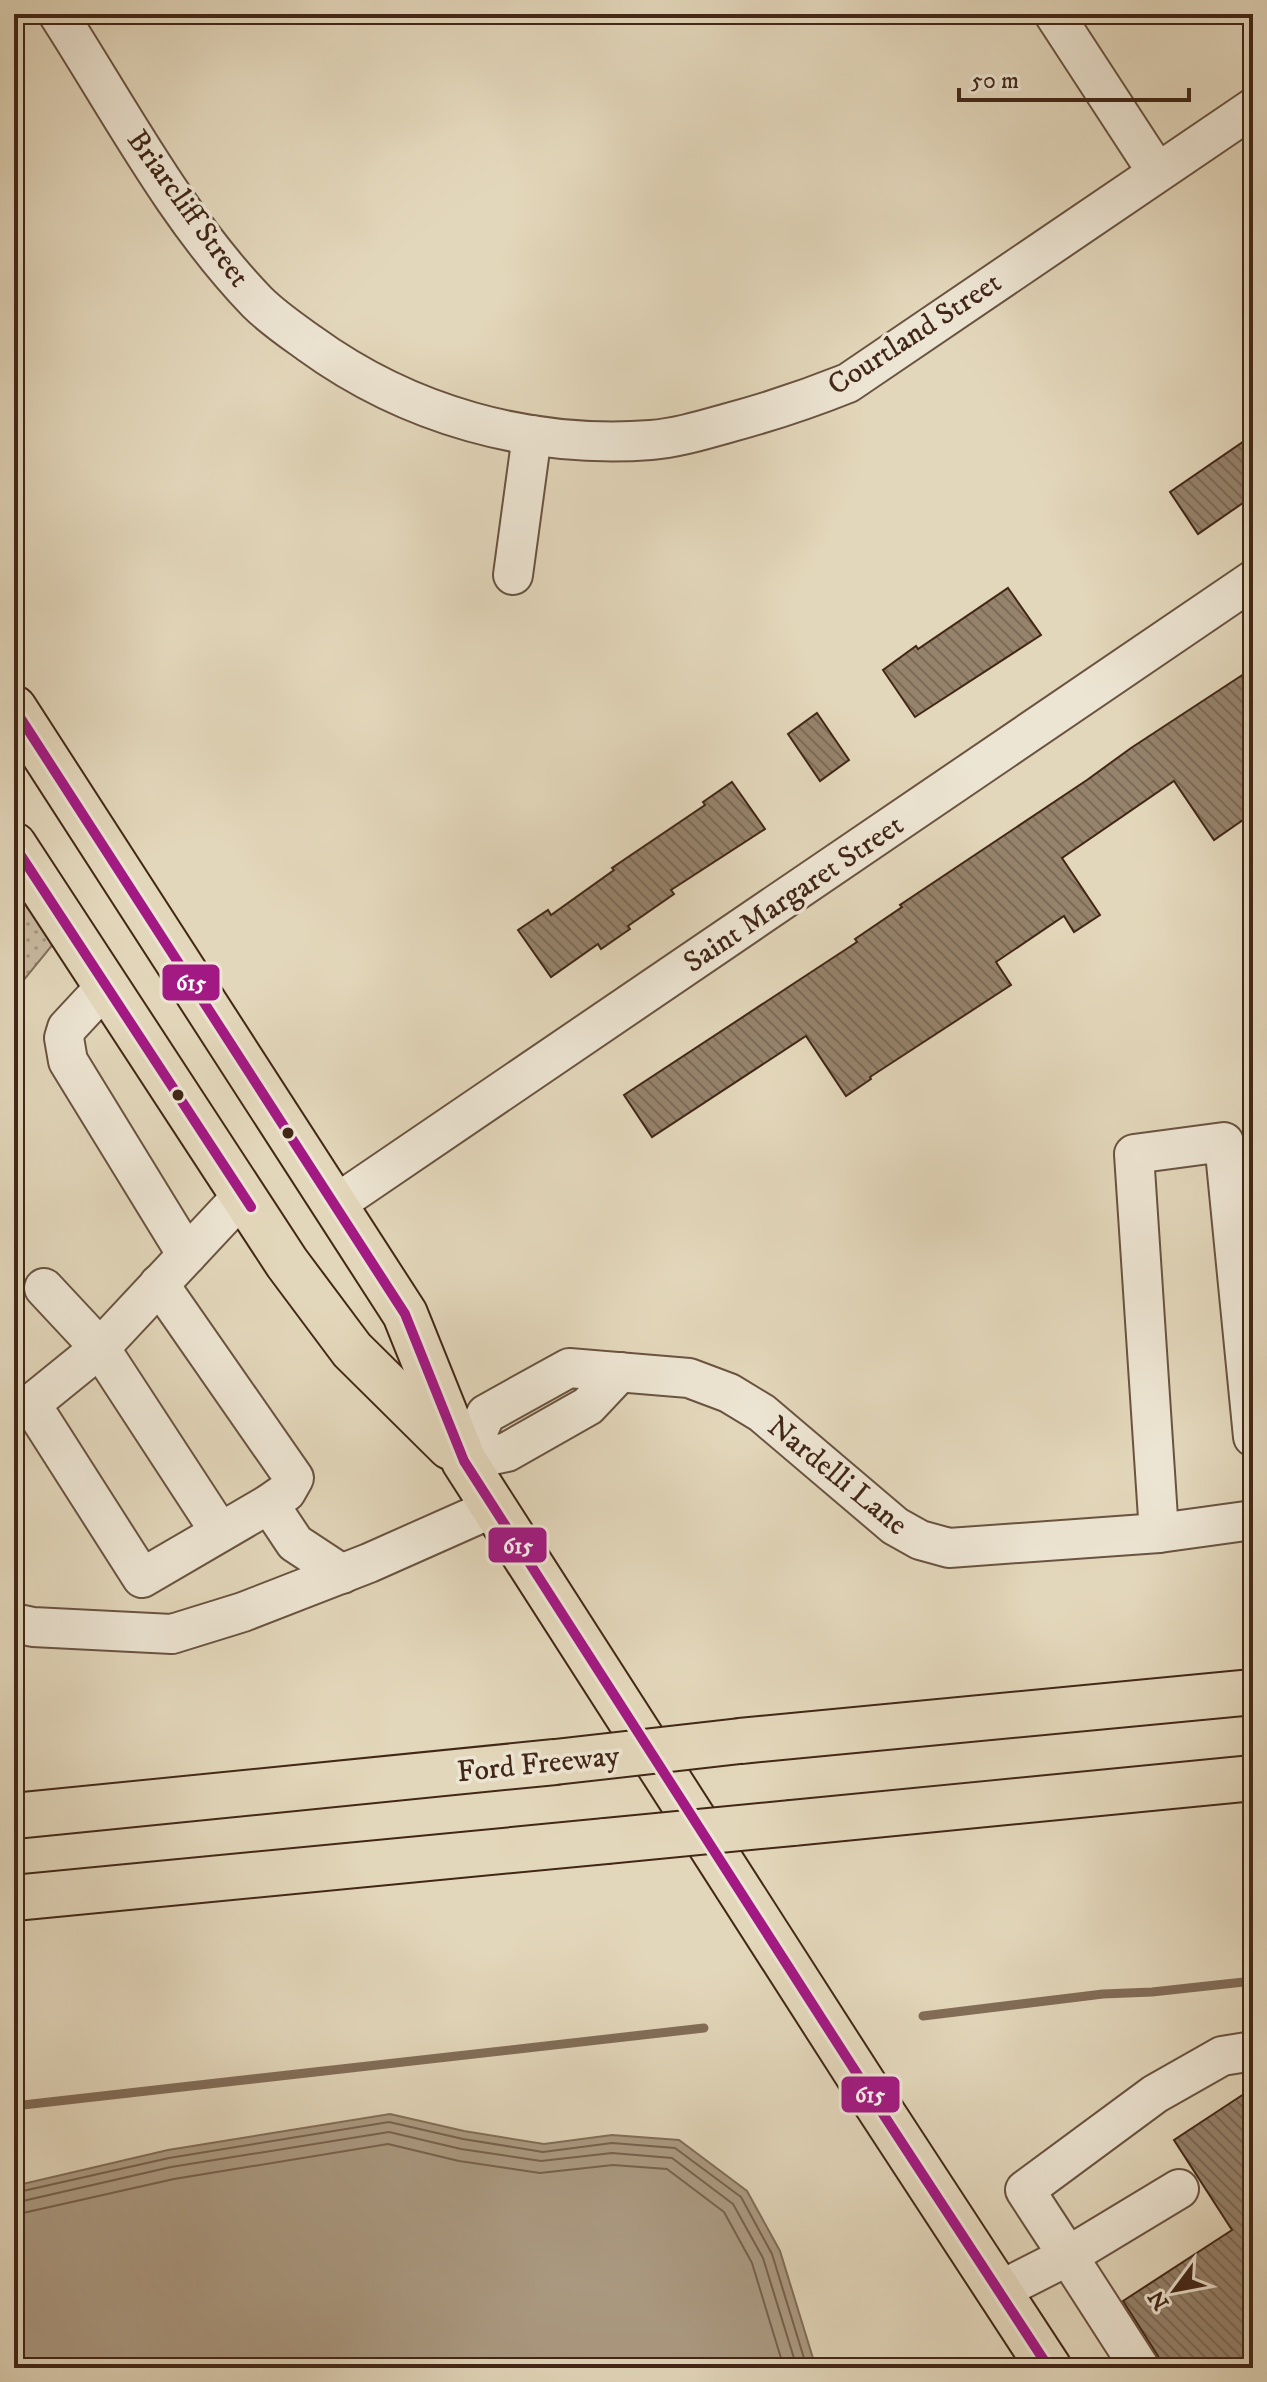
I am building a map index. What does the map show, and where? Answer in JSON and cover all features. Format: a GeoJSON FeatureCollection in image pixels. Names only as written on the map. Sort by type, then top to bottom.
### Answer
{"type":"FeatureCollection","features":[{"type":"Feature","properties":{"kind":"main road"},"geometry":{"type":"LineString","coordinates":[[14,708],[405,1314],[464,1461]]}},
{"type":"Feature","properties":{"kind":"main road"},"geometry":{"type":"LineString","coordinates":[[14,770],[24,772],[41,783],[125,910],[172,951]]}},
{"type":"Feature","properties":{"kind":"main road"},"geometry":{"type":"LineString","coordinates":[[14,845],[279,1250],[352,1350],[464,1461],[1049,2368]]}},
{"type":"Feature","properties":{"kind":"main road"},"geometry":{"type":"LineString","coordinates":[[279,1250],[324,1239],[332,1231],[333,1206]]}},
{"type":"Feature","properties":{"kind":"main road","name":"Ford Freeway"},"geometry":{"type":"LineString","coordinates":[[14,1816],[1253,1692]]}},
{"type":"Feature","properties":{"kind":"main road"},"geometry":{"type":"LineString","coordinates":[[14,1898],[1253,1778]]}},
{"type":"Feature","properties":{"kind":"street","name":"Briarcliff Street"},"geometry":{"type":"LineString","coordinates":[[58,14],[171,193],[221,262],[277,320],[354,374],[403,399],[466,421],[532,435]]}},
{"type":"Feature","properties":{"kind":"street"},"geometry":{"type":"LineString","coordinates":[[1054,14],[1157,172]]}},
{"type":"Feature","properties":{"kind":"street","name":"Courtland Street"},"geometry":{"type":"LineString","coordinates":[[532,435],[595,441],[653,440],[697,432],[774,410],[848,383],[1253,108]]}},
{"type":"Feature","properties":{"kind":"street"},"geometry":{"type":"LineString","coordinates":[[513,575],[532,435]]}},
{"type":"Feature","properties":{"kind":"street","name":"Saint Margaret Street"},"geometry":{"type":"LineString","coordinates":[[333,1206],[1253,580]]}},
{"type":"Feature","properties":{"kind":"street"},"geometry":{"type":"LineString","coordinates":[[106,986],[67,1028],[64,1038],[68,1061],[187,1255]]}},
{"type":"Feature","properties":{"kind":"street"},"geometry":{"type":"LineString","coordinates":[[1159,1533],[1134,1154],[1224,1142],[1253,1437]]}},
{"type":"Feature","properties":{"kind":"street"},"geometry":{"type":"LineString","coordinates":[[159,1284],[294,1478],[286,1492],[269,1504],[142,1578],[31,1404],[100,1348],[159,1284],[243,1195]]}},
{"type":"Feature","properties":{"kind":"street"},"geometry":{"type":"LineString","coordinates":[[44,1288],[100,1348],[220,1532]]}},
{"type":"Feature","properties":{"kind":"street","name":"Nardelli Lane"},"geometry":{"type":"LineString","coordinates":[[464,1461],[507,1452],[588,1406],[620,1372],[689,1378],[729,1393],[762,1413],[884,1518],[920,1540],[949,1548],[1159,1533],[1253,1520]]}},
{"type":"Feature","properties":{"kind":"street"},"geometry":{"type":"LineString","coordinates":[[269,1504],[295,1543],[342,1574]]}},
{"type":"Feature","properties":{"kind":"street"},"geometry":{"type":"LineString","coordinates":[[14,1623],[33,1627],[172,1634],[243,1612],[342,1574],[495,1507]]}},
{"type":"Feature","properties":{"kind":"street"},"geometry":{"type":"LineString","coordinates":[[1140,2368],[1025,2190],[1155,2094],[1222,2056],[1253,2051]]}},
{"type":"Feature","properties":{"kind":"street"},"geometry":{"type":"LineString","coordinates":[[999,2291],[1068,2256],[1179,2189]]}},
{"type":"Feature","properties":{"kind":"shaded area"},"geometry":{"type":"Polygon","coordinates":[[[14,880],[54,943],[14,992],[14,880]]]}},
{"type":"Feature","properties":{"kind":"water"},"geometry":{"type":"Polygon","coordinates":[[[390,2114],[464,2131],[544,2144],[612,2135],[679,2140],[747,2191],[780,2251],[816,2368],[14,2368],[14,2186],[168,2150],[390,2114]]]}},
{"type":"Feature","properties":{"kind":"building"},"geometry":{"type":"Polygon","coordinates":[[[1253,435],[1253,496],[1198,534],[1170,492],[1253,435]]]}},
{"type":"Feature","properties":{"kind":"building"},"geometry":{"type":"Polygon","coordinates":[[[1008,588],[1041,635],[915,717],[883,670],[1008,588]]]}},
{"type":"Feature","properties":{"kind":"building"},"geometry":{"type":"Polygon","coordinates":[[[1253,668],[1253,813],[1214,840],[1174,781],[1062,858],[1100,915],[1074,932],[1064,916],[996,962],[1011,985],[846,1096],[806,1036],[652,1137],[624,1095],[857,942],[855,939],[902,907],[900,905],[1253,668]]]}},
{"type":"Feature","properties":{"kind":"building"},"geometry":{"type":"Polygon","coordinates":[[[817,713],[849,760],[820,781],[788,734],[817,713]]]}},
{"type":"Feature","properties":{"kind":"building"},"geometry":{"type":"Polygon","coordinates":[[[732,782],[765,829],[671,890],[674,894],[628,926],[630,929],[601,949],[598,944],[551,977],[518,930],[548,910],[551,915],[614,870],[612,868],[705,805],[703,802],[732,782]]]}},
{"type":"Feature","properties":{"kind":"building"},"geometry":{"type":"Polygon","coordinates":[[[1253,2088],[1253,2368],[1163,2368],[1123,2301],[1232,2230],[1174,2140],[1253,2088]]]}},
{"type":"Feature","properties":{"kind":"waterway"},"geometry":{"type":"LineString","coordinates":[[923,2016],[1103,1994],[1253,1981]]}},
{"type":"Feature","properties":{"kind":"waterway"},"geometry":{"type":"LineString","coordinates":[[14,2106],[704,2028]]}},
{"type":"Feature","properties":{"kind":"transit line","name":"615"},"geometry":{"type":"LineString","coordinates":[[14,708],[405,1314],[464,1461],[1049,2368]]}},
{"type":"Feature","properties":{"kind":"transit line","name":"615"},"geometry":{"type":"LineString","coordinates":[[14,845],[251,1207]]}}]}
